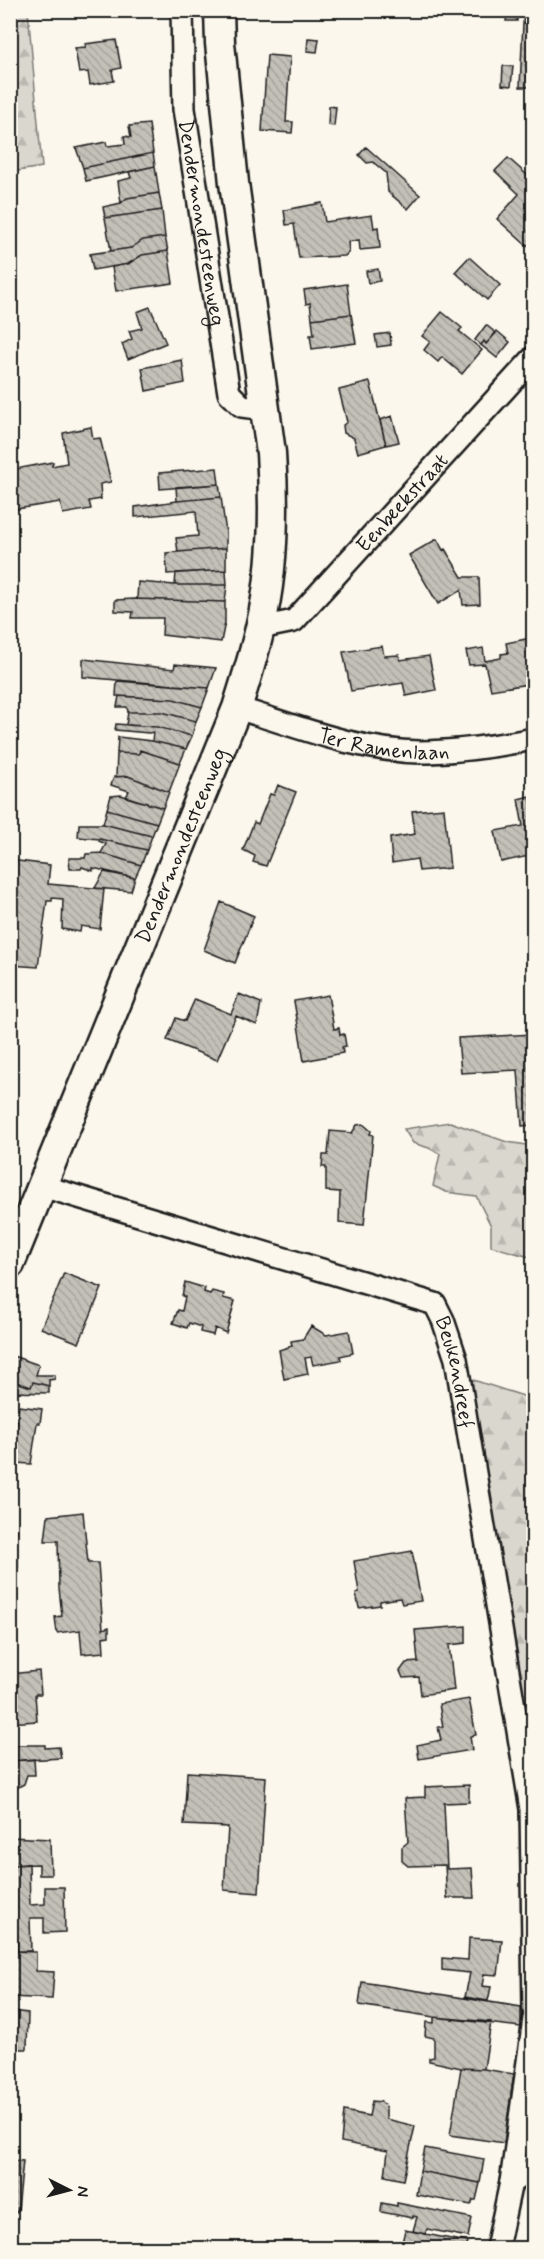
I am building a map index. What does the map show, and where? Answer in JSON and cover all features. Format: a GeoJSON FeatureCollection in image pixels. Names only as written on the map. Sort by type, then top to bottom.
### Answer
{"type":"FeatureCollection","features":[{"type":"Feature","properties":{"kind":"main road","name":"Dendermondesteenweg"},"geometry":{"type":"LineString","coordinates":[[10,1264],[237,708],[260,628],[271,554],[274,493],[271,453],[234,183],[220,43],[219,10]]}},
{"type":"Feature","properties":{"kind":"street","name":"Dendermondesteenweg"},"geometry":{"type":"LineString","coordinates":[[182,10],[184,109],[229,393],[242,406],[265,409]]}},
{"type":"Feature","properties":{"kind":"street","name":"Eenbeekstraat"},"geometry":{"type":"LineString","coordinates":[[260,628],[294,621],[534,357]]}},
{"type":"Feature","properties":{"kind":"street","name":"Ter Ramenlaan"},"geometry":{"type":"LineString","coordinates":[[237,708],[360,745],[418,752],[480,749],[534,739]]}},
{"type":"Feature","properties":{"kind":"street","name":"Beukendreef"},"geometry":{"type":"LineString","coordinates":[[42,1186],[435,1304],[456,1359],[532,1809]]}},
{"type":"Feature","properties":{"kind":"street"},"geometry":{"type":"LineString","coordinates":[[532,1809],[534,2010]]}},
{"type":"Feature","properties":{"kind":"street"},"geometry":{"type":"LineString","coordinates":[[497,2248],[510,2182],[534,2019]]}},
{"type":"Feature","properties":{"kind":"street"},"geometry":{"type":"LineString","coordinates":[[510,2182],[534,2169]]}},
{"type":"Feature","properties":{"kind":"green space"},"geometry":{"type":"Polygon","coordinates":[[[11,10],[28,11],[42,167],[11,172],[11,10]]]}},
{"type":"Feature","properties":{"kind":"green space"},"geometry":{"type":"Polygon","coordinates":[[[450,1122],[507,1142],[533,1146],[533,1258],[491,1246],[491,1226],[476,1196],[446,1192],[433,1186],[440,1154],[413,1143],[404,1129],[450,1122]]]}},
{"type":"Feature","properties":{"kind":"green space"},"geometry":{"type":"Polygon","coordinates":[[[470,1379],[533,1399],[533,1767],[470,1379]]]}},
{"type":"Feature","properties":{"kind":"building"},"geometry":{"type":"Polygon","coordinates":[[[507,10],[517,10],[517,21],[506,21],[507,10]]]}},
{"type":"Feature","properties":{"kind":"building"},"geometry":{"type":"Polygon","coordinates":[[[524,10],[534,10],[534,24],[523,23],[524,10]]]}},
{"type":"Feature","properties":{"kind":"building"},"geometry":{"type":"Polygon","coordinates":[[[523,23],[534,24],[534,87],[520,87],[523,23]]]}},
{"type":"Feature","properties":{"kind":"building"},"geometry":{"type":"Polygon","coordinates":[[[308,38],[319,39],[317,52],[307,51],[308,38]]]}},
{"type":"Feature","properties":{"kind":"building"},"geometry":{"type":"Polygon","coordinates":[[[116,40],[121,68],[112,70],[114,81],[90,85],[88,72],[79,73],[75,48],[86,47],[85,44],[116,40]]]}},
{"type":"Feature","properties":{"kind":"building"},"geometry":{"type":"Polygon","coordinates":[[[267,55],[290,57],[286,122],[293,122],[292,133],[262,131],[267,55]]]}},
{"type":"Feature","properties":{"kind":"building"},"geometry":{"type":"Polygon","coordinates":[[[503,66],[513,66],[511,86],[502,85],[503,66]]]}},
{"type":"Feature","properties":{"kind":"building"},"geometry":{"type":"Polygon","coordinates":[[[329,106],[336,107],[334,126],[328,125],[329,106]]]}},
{"type":"Feature","properties":{"kind":"building"},"geometry":{"type":"Polygon","coordinates":[[[149,124],[153,153],[83,168],[76,148],[106,142],[107,146],[125,144],[124,136],[131,137],[129,126],[149,124]]]}},
{"type":"Feature","properties":{"kind":"building"},"geometry":{"type":"Polygon","coordinates":[[[366,147],[420,195],[408,209],[388,192],[386,173],[373,162],[367,163],[359,155],[366,147]]]}},
{"type":"Feature","properties":{"kind":"building"},"geometry":{"type":"Polygon","coordinates":[[[153,153],[155,166],[86,181],[83,168],[153,153]]]}},
{"type":"Feature","properties":{"kind":"building"},"geometry":{"type":"Polygon","coordinates":[[[508,158],[534,181],[534,239],[527,246],[497,219],[519,194],[495,171],[508,158]]]}},
{"type":"Feature","properties":{"kind":"building"},"geometry":{"type":"Polygon","coordinates":[[[155,166],[159,193],[127,198],[121,203],[118,181],[131,178],[129,172],[155,166]]]}},
{"type":"Feature","properties":{"kind":"building"},"geometry":{"type":"Polygon","coordinates":[[[159,193],[162,210],[105,218],[103,207],[121,203],[127,198],[159,193]]]}},
{"type":"Feature","properties":{"kind":"building"},"geometry":{"type":"Polygon","coordinates":[[[322,203],[325,222],[372,215],[374,228],[378,227],[380,248],[360,250],[359,240],[348,242],[349,252],[345,256],[299,258],[294,224],[286,225],[284,210],[322,203]]]}},
{"type":"Feature","properties":{"kind":"building"},"geometry":{"type":"Polygon","coordinates":[[[162,210],[165,237],[143,240],[131,248],[111,251],[105,218],[162,210]]]}},
{"type":"Feature","properties":{"kind":"building"},"geometry":{"type":"Polygon","coordinates":[[[165,237],[168,251],[142,255],[128,264],[93,270],[90,254],[131,248],[143,240],[165,237]]]}},
{"type":"Feature","properties":{"kind":"building"},"geometry":{"type":"Polygon","coordinates":[[[168,251],[173,283],[116,291],[112,267],[128,264],[142,255],[168,251]]]}},
{"type":"Feature","properties":{"kind":"building"},"geometry":{"type":"Polygon","coordinates":[[[469,257],[500,285],[487,300],[455,272],[469,257]]]}},
{"type":"Feature","properties":{"kind":"building"},"geometry":{"type":"Polygon","coordinates":[[[378,269],[380,281],[368,283],[366,271],[378,269]]]}},
{"type":"Feature","properties":{"kind":"building"},"geometry":{"type":"Polygon","coordinates":[[[347,284],[351,314],[312,319],[310,303],[306,304],[304,290],[347,284]]]}},
{"type":"Feature","properties":{"kind":"building"},"geometry":{"type":"Polygon","coordinates":[[[150,307],[166,343],[128,359],[122,344],[132,339],[129,331],[142,328],[137,312],[150,307]]]}},
{"type":"Feature","properties":{"kind":"building"},"geometry":{"type":"Polygon","coordinates":[[[442,312],[462,328],[459,331],[482,350],[462,374],[442,357],[438,362],[424,350],[430,342],[422,336],[442,312]]]}},
{"type":"Feature","properties":{"kind":"building"},"geometry":{"type":"Polygon","coordinates":[[[351,314],[356,343],[312,349],[310,335],[314,335],[312,319],[351,314]]]}},
{"type":"Feature","properties":{"kind":"building"},"geometry":{"type":"Polygon","coordinates":[[[486,325],[496,333],[486,344],[484,341],[481,345],[475,340],[486,325]]]}},
{"type":"Feature","properties":{"kind":"building"},"geometry":{"type":"Polygon","coordinates":[[[497,331],[510,342],[497,358],[481,345],[484,341],[486,344],[497,331]]]}},
{"type":"Feature","properties":{"kind":"building"},"geometry":{"type":"Polygon","coordinates":[[[390,333],[391,345],[377,347],[375,335],[390,333]]]}},
{"type":"Feature","properties":{"kind":"building"},"geometry":{"type":"Polygon","coordinates":[[[182,360],[185,383],[146,391],[142,368],[182,360]]]}},
{"type":"Feature","properties":{"kind":"building"},"geometry":{"type":"Polygon","coordinates":[[[370,382],[386,445],[358,453],[354,438],[344,433],[343,425],[347,422],[339,390],[370,382]]]}},
{"type":"Feature","properties":{"kind":"building"},"geometry":{"type":"Polygon","coordinates":[[[392,416],[399,442],[386,445],[380,420],[392,416]]]}},
{"type":"Feature","properties":{"kind":"building"},"geometry":{"type":"Polygon","coordinates":[[[91,427],[93,439],[100,438],[111,482],[100,484],[101,499],[89,501],[91,509],[63,514],[60,502],[10,510],[10,470],[53,462],[52,466],[67,463],[63,433],[91,427]]]}},
{"type":"Feature","properties":{"kind":"building"},"geometry":{"type":"Polygon","coordinates":[[[217,468],[219,484],[160,489],[159,473],[217,468]]]}},
{"type":"Feature","properties":{"kind":"building"},"geometry":{"type":"Polygon","coordinates":[[[219,484],[221,497],[177,501],[176,487],[219,484]]]}},
{"type":"Feature","properties":{"kind":"building"},"geometry":{"type":"Polygon","coordinates":[[[221,497],[226,548],[178,552],[176,538],[198,536],[196,511],[135,517],[135,507],[221,497]]]}},
{"type":"Feature","properties":{"kind":"building"},"geometry":{"type":"Polygon","coordinates":[[[437,539],[462,577],[479,577],[480,604],[463,605],[461,590],[438,604],[409,555],[437,539]]]}},
{"type":"Feature","properties":{"kind":"building"},"geometry":{"type":"Polygon","coordinates":[[[226,548],[226,570],[167,574],[166,553],[226,548]]]}},
{"type":"Feature","properties":{"kind":"building"},"geometry":{"type":"Polygon","coordinates":[[[226,570],[227,585],[175,585],[176,573],[226,570]]]}},
{"type":"Feature","properties":{"kind":"building"},"geometry":{"type":"Polygon","coordinates":[[[138,582],[227,585],[225,602],[137,599],[138,582]]]}},
{"type":"Feature","properties":{"kind":"building"},"geometry":{"type":"Polygon","coordinates":[[[115,600],[225,602],[225,622],[221,642],[162,635],[163,618],[132,618],[133,612],[115,611],[115,600]]]}},
{"type":"Feature","properties":{"kind":"building"},"geometry":{"type":"Polygon","coordinates":[[[531,638],[534,683],[491,690],[485,664],[469,665],[466,651],[483,648],[485,661],[501,658],[501,654],[508,653],[506,643],[531,638]]]}},
{"type":"Feature","properties":{"kind":"building"},"geometry":{"type":"Polygon","coordinates":[[[382,646],[384,656],[399,655],[400,660],[429,656],[436,690],[406,696],[403,683],[351,691],[343,652],[382,646]]]}},
{"type":"Feature","properties":{"kind":"building"},"geometry":{"type":"Polygon","coordinates":[[[83,659],[174,669],[175,664],[216,668],[209,688],[83,677],[83,659]]]}},
{"type":"Feature","properties":{"kind":"building"},"geometry":{"type":"Polygon","coordinates":[[[117,681],[209,688],[202,707],[173,699],[116,696],[117,681]]]}},
{"type":"Feature","properties":{"kind":"building"},"geometry":{"type":"Polygon","coordinates":[[[119,696],[173,699],[202,707],[196,721],[162,712],[128,712],[127,707],[117,707],[119,696]]]}},
{"type":"Feature","properties":{"kind":"building"},"geometry":{"type":"Polygon","coordinates":[[[128,712],[162,712],[196,721],[192,736],[157,727],[126,725],[128,712]]]}},
{"type":"Feature","properties":{"kind":"building"},"geometry":{"type":"Polygon","coordinates":[[[116,724],[157,727],[192,736],[186,749],[152,741],[153,732],[115,730],[116,724]]]}},
{"type":"Feature","properties":{"kind":"building"},"geometry":{"type":"Polygon","coordinates":[[[118,737],[152,741],[186,749],[180,763],[140,750],[139,754],[117,753],[118,737]]]}},
{"type":"Feature","properties":{"kind":"building"},"geometry":{"type":"Polygon","coordinates":[[[140,750],[180,763],[169,792],[128,776],[116,777],[117,753],[139,754],[140,750]]]}},
{"type":"Feature","properties":{"kind":"building"},"geometry":{"type":"Polygon","coordinates":[[[128,776],[169,792],[163,808],[126,797],[129,791],[111,785],[114,777],[128,776]]]}},
{"type":"Feature","properties":{"kind":"building"},"geometry":{"type":"Polygon","coordinates":[[[278,785],[296,792],[266,866],[253,862],[255,856],[243,850],[254,822],[258,824],[270,794],[274,795],[278,785]]]}},
{"type":"Feature","properties":{"kind":"building"},"geometry":{"type":"Polygon","coordinates":[[[121,795],[163,808],[157,823],[107,809],[111,796],[121,795]]]}},
{"type":"Feature","properties":{"kind":"building"},"geometry":{"type":"Polygon","coordinates":[[[530,796],[534,820],[534,855],[501,862],[495,831],[523,826],[518,799],[530,796]]]}},
{"type":"Feature","properties":{"kind":"building"},"geometry":{"type":"Polygon","coordinates":[[[444,808],[450,868],[419,871],[417,859],[392,863],[390,838],[415,834],[412,811],[444,808]]]}},
{"type":"Feature","properties":{"kind":"building"},"geometry":{"type":"Polygon","coordinates":[[[107,809],[157,823],[152,836],[103,824],[107,809]]]}},
{"type":"Feature","properties":{"kind":"building"},"geometry":{"type":"Polygon","coordinates":[[[79,824],[103,824],[152,836],[147,850],[100,839],[78,837],[79,824]]]}},
{"type":"Feature","properties":{"kind":"building"},"geometry":{"type":"Polygon","coordinates":[[[100,839],[147,850],[141,865],[101,853],[106,844],[99,841],[100,839]]]}},
{"type":"Feature","properties":{"kind":"building"},"geometry":{"type":"Polygon","coordinates":[[[101,853],[141,865],[135,878],[93,868],[93,871],[82,867],[81,869],[70,869],[69,858],[85,858],[86,854],[101,853]]]}},
{"type":"Feature","properties":{"kind":"building"},"geometry":{"type":"Polygon","coordinates":[[[10,860],[50,865],[48,884],[104,889],[100,929],[81,926],[80,932],[62,929],[63,899],[52,898],[52,901],[47,901],[38,967],[10,965],[10,860]]]}},
{"type":"Feature","properties":{"kind":"building"},"geometry":{"type":"Polygon","coordinates":[[[104,872],[135,878],[131,891],[95,888],[104,872]]]}},
{"type":"Feature","properties":{"kind":"building"},"geometry":{"type":"Polygon","coordinates":[[[221,902],[254,916],[235,963],[204,950],[221,902]]]}},
{"type":"Feature","properties":{"kind":"building"},"geometry":{"type":"Polygon","coordinates":[[[239,994],[261,1003],[257,1025],[236,1016],[217,1060],[167,1040],[176,1018],[185,1021],[195,999],[231,1014],[239,994]]]}},
{"type":"Feature","properties":{"kind":"building"},"geometry":{"type":"Polygon","coordinates":[[[328,995],[334,1029],[339,1028],[340,1035],[344,1034],[346,1046],[342,1047],[343,1053],[304,1061],[294,1001],[328,995]]]}},
{"type":"Feature","properties":{"kind":"building"},"geometry":{"type":"Polygon","coordinates":[[[534,1034],[534,1125],[522,1126],[518,1070],[461,1073],[458,1038],[534,1034]]]}},
{"type":"Feature","properties":{"kind":"building"},"geometry":{"type":"Polygon","coordinates":[[[363,1124],[373,1135],[364,1225],[339,1223],[340,1192],[326,1191],[326,1167],[322,1167],[323,1155],[328,1155],[330,1131],[352,1133],[357,1125],[363,1124]]]}},
{"type":"Feature","properties":{"kind":"building"},"geometry":{"type":"Polygon","coordinates":[[[64,1273],[102,1288],[79,1343],[41,1328],[64,1273]]]}},
{"type":"Feature","properties":{"kind":"building"},"geometry":{"type":"Polygon","coordinates":[[[185,1282],[205,1288],[204,1292],[210,1294],[212,1291],[224,1294],[223,1298],[235,1301],[226,1333],[215,1328],[213,1335],[200,1332],[201,1327],[189,1323],[187,1328],[173,1323],[178,1310],[182,1311],[185,1282]]]}},
{"type":"Feature","properties":{"kind":"building"},"geometry":{"type":"Polygon","coordinates":[[[311,1326],[326,1335],[349,1331],[353,1353],[340,1356],[341,1360],[313,1365],[311,1357],[305,1358],[308,1374],[284,1379],[279,1350],[292,1346],[291,1341],[303,1339],[311,1326]]]}},
{"type":"Feature","properties":{"kind":"building"},"geometry":{"type":"Polygon","coordinates":[[[10,1355],[39,1365],[36,1375],[55,1375],[55,1379],[49,1380],[49,1386],[33,1382],[31,1387],[10,1380],[10,1355]]]}},
{"type":"Feature","properties":{"kind":"building"},"geometry":{"type":"Polygon","coordinates":[[[10,1380],[31,1387],[33,1382],[49,1386],[49,1393],[10,1392],[10,1380]]]}},
{"type":"Feature","properties":{"kind":"building"},"geometry":{"type":"Polygon","coordinates":[[[19,1406],[42,1409],[40,1423],[37,1423],[31,1464],[14,1463],[10,1466],[10,1449],[13,1449],[19,1406]]]}},
{"type":"Feature","properties":{"kind":"building"},"geometry":{"type":"Polygon","coordinates":[[[10,1475],[17,1476],[15,1497],[10,1496],[10,1475]]]}},
{"type":"Feature","properties":{"kind":"building"},"geometry":{"type":"Polygon","coordinates":[[[83,1512],[88,1563],[98,1563],[103,1629],[109,1627],[109,1636],[103,1637],[104,1652],[82,1654],[80,1630],[57,1633],[55,1617],[62,1616],[58,1541],[45,1541],[48,1516],[83,1512]]]}},
{"type":"Feature","properties":{"kind":"building"},"geometry":{"type":"Polygon","coordinates":[[[10,1529],[17,1530],[16,1537],[10,1537],[10,1529]]]}},
{"type":"Feature","properties":{"kind":"building"},"geometry":{"type":"Polygon","coordinates":[[[412,1551],[421,1601],[402,1604],[400,1598],[380,1601],[380,1605],[359,1608],[354,1561],[412,1551]]]}},
{"type":"Feature","properties":{"kind":"building"},"geometry":{"type":"Polygon","coordinates":[[[10,1554],[11,1558],[18,1559],[18,1568],[10,1567],[10,1554]]]}},
{"type":"Feature","properties":{"kind":"building"},"geometry":{"type":"Polygon","coordinates":[[[466,1626],[466,1643],[449,1645],[454,1690],[421,1695],[419,1677],[403,1678],[400,1671],[406,1663],[418,1662],[415,1630],[466,1626]]]}},
{"type":"Feature","properties":{"kind":"building"},"geometry":{"type":"Polygon","coordinates":[[[39,1671],[41,1694],[35,1694],[37,1721],[10,1723],[10,1674],[39,1671]]]}},
{"type":"Feature","properties":{"kind":"building"},"geometry":{"type":"Polygon","coordinates":[[[469,1699],[476,1735],[470,1736],[472,1750],[419,1759],[417,1745],[441,1740],[438,1727],[443,1727],[439,1704],[469,1699]]]}},
{"type":"Feature","properties":{"kind":"building"},"geometry":{"type":"Polygon","coordinates":[[[10,1745],[59,1747],[61,1758],[10,1761],[10,1745]]]}},
{"type":"Feature","properties":{"kind":"building"},"geometry":{"type":"Polygon","coordinates":[[[34,1759],[35,1775],[27,1775],[24,1784],[13,1790],[14,1804],[10,1804],[10,1761],[34,1759]]]}},
{"type":"Feature","properties":{"kind":"building"},"geometry":{"type":"Polygon","coordinates":[[[187,1772],[266,1777],[259,1893],[224,1890],[228,1827],[184,1825],[187,1772]]]}},
{"type":"Feature","properties":{"kind":"building"},"geometry":{"type":"Polygon","coordinates":[[[469,1785],[469,1802],[444,1803],[447,1869],[472,1868],[474,1898],[447,1898],[445,1865],[408,1866],[402,1861],[402,1847],[408,1842],[405,1798],[425,1797],[425,1787],[469,1785]]]}},
{"type":"Feature","properties":{"kind":"building"},"geometry":{"type":"Polygon","coordinates":[[[10,1837],[50,1839],[51,1875],[39,1875],[39,1864],[10,1865],[10,1837]]]}},
{"type":"Feature","properties":{"kind":"building"},"geometry":{"type":"Polygon","coordinates":[[[29,1864],[30,1905],[45,1904],[45,1887],[64,1887],[65,1932],[44,1933],[44,1918],[30,1918],[31,1951],[17,1951],[17,1936],[10,1936],[10,1865],[29,1864]]]}},
{"type":"Feature","properties":{"kind":"building"},"geometry":{"type":"Polygon","coordinates":[[[469,1938],[502,1940],[498,1975],[484,1974],[482,1986],[491,1987],[488,2001],[465,1997],[470,1973],[442,1970],[442,1958],[468,1960],[469,1938]]]}},
{"type":"Feature","properties":{"kind":"building"},"geometry":{"type":"Polygon","coordinates":[[[10,1951],[36,1952],[36,1971],[54,1972],[52,1999],[10,1997],[10,1951]]]}},
{"type":"Feature","properties":{"kind":"building"},"geometry":{"type":"Polygon","coordinates":[[[362,1982],[521,2007],[521,2027],[359,2005],[362,1982]]]}},
{"type":"Feature","properties":{"kind":"building"},"geometry":{"type":"Polygon","coordinates":[[[10,2011],[28,2013],[27,2049],[10,2049],[10,2011]]]}},
{"type":"Feature","properties":{"kind":"building"},"geometry":{"type":"Polygon","coordinates":[[[434,2017],[491,2022],[484,2069],[461,2068],[429,2061],[429,2058],[434,2057],[434,2038],[425,2036],[426,2022],[434,2023],[434,2017]]]}},
{"type":"Feature","properties":{"kind":"building"},"geometry":{"type":"Polygon","coordinates":[[[461,2068],[514,2074],[504,2143],[450,2135],[461,2068]]]}},
{"type":"Feature","properties":{"kind":"building"},"geometry":{"type":"Polygon","coordinates":[[[372,2101],[381,2102],[386,2106],[386,2119],[415,2126],[403,2180],[385,2176],[388,2151],[341,2142],[344,2111],[369,2116],[372,2101]]]}},
{"type":"Feature","properties":{"kind":"building"},"geometry":{"type":"Polygon","coordinates":[[[425,2148],[484,2159],[480,2183],[420,2171],[425,2148]]]}},
{"type":"Feature","properties":{"kind":"building"},"geometry":{"type":"Polygon","coordinates":[[[10,2160],[23,2161],[18,2210],[10,2221],[10,2160]]]}},
{"type":"Feature","properties":{"kind":"building"},"geometry":{"type":"Polygon","coordinates":[[[420,2171],[480,2183],[476,2200],[473,2200],[471,2205],[416,2195],[420,2171]]]}},
{"type":"Feature","properties":{"kind":"building"},"geometry":{"type":"Polygon","coordinates":[[[382,2203],[397,2206],[397,2203],[472,2218],[468,2237],[427,2229],[425,2234],[413,2231],[417,2217],[381,2212],[382,2203]]]}},
{"type":"Feature","properties":{"kind":"building"},"geometry":{"type":"Polygon","coordinates":[[[405,2230],[467,2242],[465,2248],[401,2247],[405,2230]]]}},
{"type":"Feature","properties":{"kind":"building"},"geometry":{"type":"Polygon","coordinates":[[[10,2240],[31,2244],[32,2247],[10,2248],[10,2240]]]}}]}
